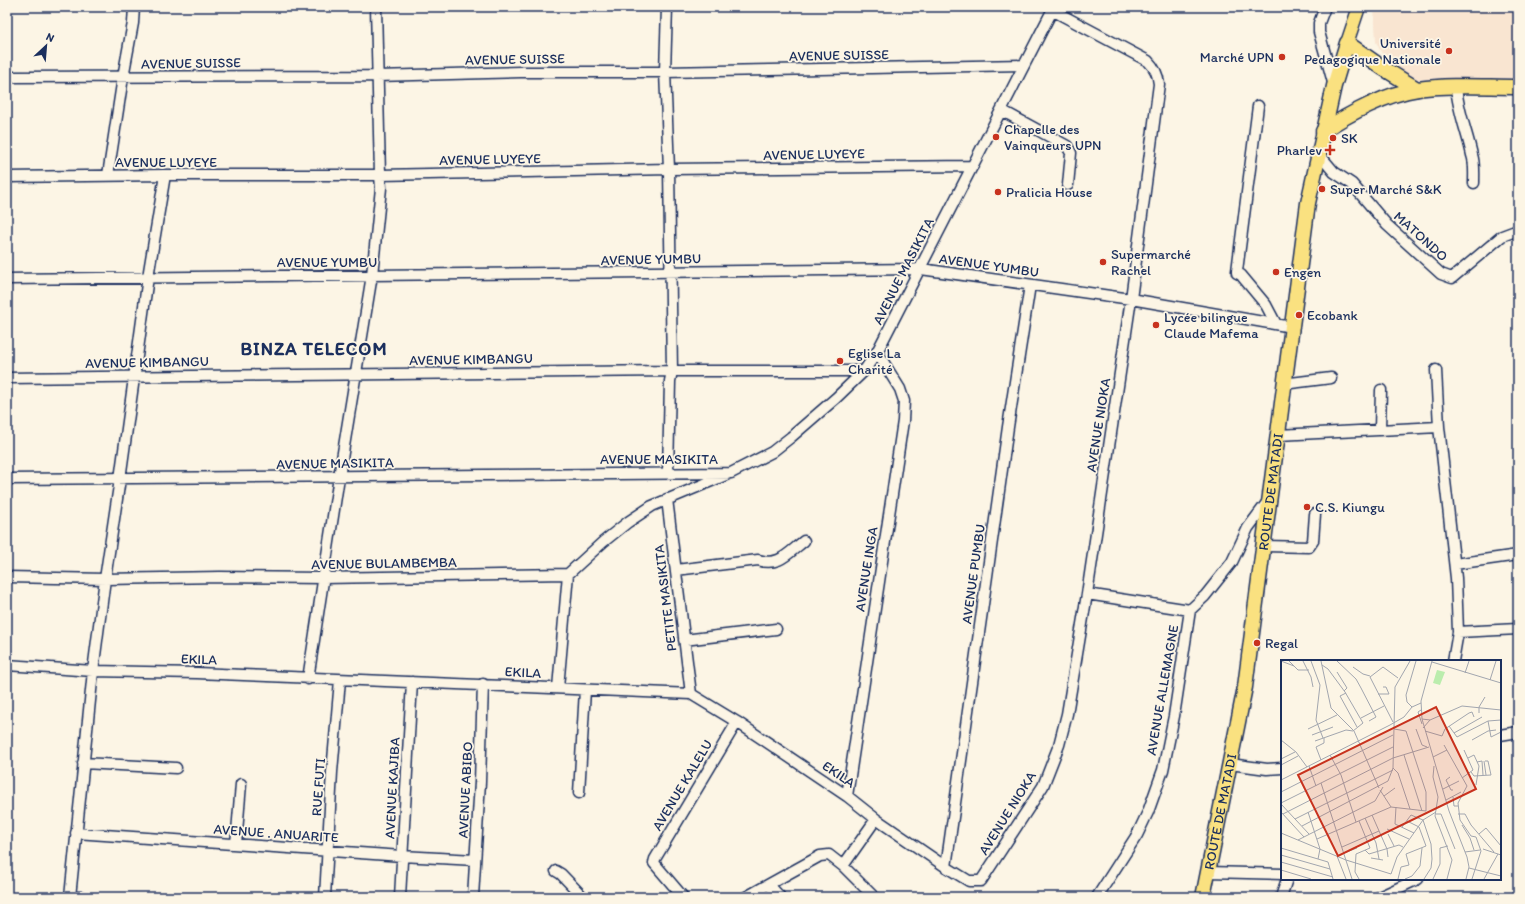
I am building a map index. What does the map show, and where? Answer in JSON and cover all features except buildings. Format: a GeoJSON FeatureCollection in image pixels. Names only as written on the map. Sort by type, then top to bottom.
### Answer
{"type":"FeatureCollection","features":[{"type":"Feature","properties":{"kind":"highway","name":"ROUTE DE MATADI"},"geometry":{"type":"LineString","coordinates":[[1203,897],[1245,687],[1308,203],[1334,86],[1347,43]]}},
{"type":"Feature","properties":{"kind":"highway"},"geometry":{"type":"LineString","coordinates":[[1347,43],[1417,89]]}},
{"type":"Feature","properties":{"kind":"highway"},"geometry":{"type":"LineString","coordinates":[[1324,131],[1346,116],[1372,104],[1417,89],[1456,87],[1518,87]]}},
{"type":"Feature","properties":{"kind":"main road"},"geometry":{"type":"LineString","coordinates":[[1347,43],[1359,7]]}},
{"type":"Feature","properties":{"kind":"street"},"geometry":{"type":"LineString","coordinates":[[108,175],[133,23],[134,7]]}},
{"type":"Feature","properties":{"kind":"street"},"geometry":{"type":"LineString","coordinates":[[308,679],[355,375],[372,276],[381,188],[376,7]]}},
{"type":"Feature","properties":{"kind":"street"},"geometry":{"type":"LineString","coordinates":[[667,7],[665,72],[669,169],[672,371],[670,382],[668,472]]}},
{"type":"Feature","properties":{"kind":"street"},"geometry":{"type":"LineString","coordinates":[[1325,7],[1319,23],[1319,32],[1334,86]]}},
{"type":"Feature","properties":{"kind":"street","name":"AVENUE MASIKITA"},"geometry":{"type":"LineString","coordinates":[[7,479],[339,477],[668,472],[731,473],[772,452],[836,398],[864,371],[877,352],[921,269],[1053,8]]}},
{"type":"Feature","properties":{"kind":"street","name":"AVENUE NIOKA"},"geometry":{"type":"LineString","coordinates":[[980,881],[1043,786],[1060,745],[1067,714],[1087,594],[1131,299],[1159,84],[1158,75],[1148,61],[1053,8]]}},
{"type":"Feature","properties":{"kind":"street","name":"AVENUE SUISSE"},"geometry":{"type":"LineString","coordinates":[[7,77],[123,78],[377,76],[521,72],[665,72],[1024,65]]}},
{"type":"Feature","properties":{"kind":"street"},"geometry":{"type":"LineString","coordinates":[[1456,87],[1462,120],[1473,156],[1474,183]]}},
{"type":"Feature","properties":{"kind":"street"},"geometry":{"type":"LineString","coordinates":[[1258,106],[1237,273],[1241,275],[1266,305],[1276,324]]}},
{"type":"Feature","properties":{"kind":"street"},"geometry":{"type":"LineString","coordinates":[[1001,110],[1067,146],[1071,153],[1068,185]]}},
{"type":"Feature","properties":{"kind":"street","name":"MATONDO"},"geometry":{"type":"LineString","coordinates":[[1318,153],[1334,172],[1352,184],[1387,225],[1441,274],[1446,276],[1452,278],[1502,236],[1518,230]]}},
{"type":"Feature","properties":{"kind":"street","name":"AVENUE LUYEYE"},"geometry":{"type":"LineString","coordinates":[[7,177],[108,175],[380,175],[669,169],[973,166]]}},
{"type":"Feature","properties":{"kind":"street"},"geometry":{"type":"LineString","coordinates":[[82,897],[70,896],[93,671],[148,277],[165,175]]}},
{"type":"Feature","properties":{"kind":"street","name":"AVENUE YUMBU"},"geometry":{"type":"LineString","coordinates":[[7,278],[372,276],[921,269],[1131,299],[1292,327]]}},
{"type":"Feature","properties":{"kind":"street","name":"AVENUE PUMBU"},"geometry":{"type":"LineString","coordinates":[[946,867],[1006,442],[1030,285]]}},
{"type":"Feature","properties":{"kind":"street","name":"AVENUE INGA"},"geometry":{"type":"LineString","coordinates":[[847,796],[903,421],[904,401],[900,389],[877,352]]}},
{"type":"Feature","properties":{"kind":"street"},"geometry":{"type":"LineString","coordinates":[[1436,370],[1439,426],[1455,564],[1458,632],[1453,660]]}},
{"type":"Feature","properties":{"kind":"street","name":"AVENUE KIMBANGU"},"geometry":{"type":"LineString","coordinates":[[7,378],[672,371],[864,371]]}},
{"type":"Feature","properties":{"kind":"street"},"geometry":{"type":"LineString","coordinates":[[1284,384],[1331,378]]}},
{"type":"Feature","properties":{"kind":"street"},"geometry":{"type":"LineString","coordinates":[[1380,429],[1381,390]]}},
{"type":"Feature","properties":{"kind":"street"},"geometry":{"type":"LineString","coordinates":[[1278,435],[1439,426]]}},
{"type":"Feature","properties":{"kind":"street"},"geometry":{"type":"LineString","coordinates":[[558,688],[568,574],[603,542],[628,522],[652,506],[731,473]]}},
{"type":"Feature","properties":{"kind":"street","name":"AVENUE ALLEMAGNE"},"geometry":{"type":"LineString","coordinates":[[1097,897],[1137,835],[1148,812],[1162,770],[1174,716],[1190,610],[1205,596],[1232,562],[1248,528],[1270,498]]}},
{"type":"Feature","properties":{"kind":"street","name":"PETITE MASIKITA"},"geometry":{"type":"LineString","coordinates":[[667,499],[691,694]]}},
{"type":"Feature","properties":{"kind":"street"},"geometry":{"type":"LineString","coordinates":[[1264,546],[1309,547],[1314,541],[1315,514]]}},
{"type":"Feature","properties":{"kind":"street"},"geometry":{"type":"LineString","coordinates":[[676,570],[758,560],[769,563],[776,562],[804,541]]}},
{"type":"Feature","properties":{"kind":"street"},"geometry":{"type":"LineString","coordinates":[[1455,564],[1518,555]]}},
{"type":"Feature","properties":{"kind":"street","name":"AVENUE BULAMBEMBA"},"geometry":{"type":"LineString","coordinates":[[7,577],[105,579],[220,577],[323,578],[568,574]]}},
{"type":"Feature","properties":{"kind":"street"},"geometry":{"type":"LineString","coordinates":[[1087,594],[1190,610]]}},
{"type":"Feature","properties":{"kind":"street"},"geometry":{"type":"LineString","coordinates":[[684,640],[776,629]]}},
{"type":"Feature","properties":{"kind":"street"},"geometry":{"type":"LineString","coordinates":[[1458,632],[1518,629]]}},
{"type":"Feature","properties":{"kind":"street","name":"EKILA"},"geometry":{"type":"LineString","coordinates":[[7,665],[93,671],[198,673],[308,679],[483,684],[691,694],[847,796],[876,819],[946,867],[969,881],[980,881]]}},
{"type":"Feature","properties":{"kind":"street","name":"RUE FUTI"},"geometry":{"type":"LineString","coordinates":[[325,897],[332,772],[340,680]]}},
{"type":"Feature","properties":{"kind":"street","name":"AVENUE KAJIBA"},"geometry":{"type":"LineString","coordinates":[[400,897],[412,682]]}},
{"type":"Feature","properties":{"kind":"street","name":"AVENUE ABIBO"},"geometry":{"type":"LineString","coordinates":[[473,897],[480,782],[483,684]]}},
{"type":"Feature","properties":{"kind":"street"},"geometry":{"type":"LineString","coordinates":[[579,793],[585,690]]}},
{"type":"Feature","properties":{"kind":"street","name":"AVENUE KALELU"},"geometry":{"type":"LineString","coordinates":[[683,897],[654,863],[655,857],[736,722]]}},
{"type":"Feature","properties":{"kind":"street"},"geometry":{"type":"LineString","coordinates":[[1501,734],[1518,732]]}},
{"type":"Feature","properties":{"kind":"street"},"geometry":{"type":"LineString","coordinates":[[83,763],[176,768]]}},
{"type":"Feature","properties":{"kind":"street"},"geometry":{"type":"LineString","coordinates":[[1230,764],[1267,769],[1281,768]]}},
{"type":"Feature","properties":{"kind":"street"},"geometry":{"type":"LineString","coordinates":[[236,844],[241,784]]}},
{"type":"Feature","properties":{"kind":"street"},"geometry":{"type":"LineString","coordinates":[[843,866],[876,819]]}},
{"type":"Feature","properties":{"kind":"street","name":"AVENUE . ANUARITE"},"geometry":{"type":"LineString","coordinates":[[76,833],[475,860]]}},
{"type":"Feature","properties":{"kind":"street"},"geometry":{"type":"LineString","coordinates":[[746,897],[820,856],[829,855],[843,866],[874,897]]}},
{"type":"Feature","properties":{"kind":"street"},"geometry":{"type":"LineString","coordinates":[[556,871],[561,874],[583,897]]}},
{"type":"Feature","properties":{"kind":"street"},"geometry":{"type":"LineString","coordinates":[[1208,872],[1281,874]]}},
{"type":"Feature","properties":{"kind":"street"},"geometry":{"type":"LineString","coordinates":[[1281,897],[1287,880]]}},
{"type":"Feature","properties":{"kind":"street"},"geometry":{"type":"LineString","coordinates":[[1379,897],[1416,880]]}},
{"type":"Feature","properties":{"kind":"street"},"geometry":{"type":"LineString","coordinates":[[770,885],[780,897]]}},
{"type":"Feature","properties":{"kind":"shaded area","name":"Université Pedagogique Nationale"},"geometry":{"type":"Polygon","coordinates":[[[1374,7],[1518,7],[1518,81],[1420,80],[1400,73],[1385,60],[1376,42],[1374,7]]]}},
{"type":"Feature","properties":{"kind":"place","name":"Université Pedagogique Nationale"},"geometry":{"type":"Point","coordinates":[1449,51]}},
{"type":"Feature","properties":{"kind":"place","name":"Marché UPN"},"geometry":{"type":"Point","coordinates":[1282,57]}},
{"type":"Feature","properties":{"kind":"place","name":"Chapelle des Vainqueurs UPN"},"geometry":{"type":"Point","coordinates":[996,137]}},
{"type":"Feature","properties":{"kind":"place","name":"SK"},"geometry":{"type":"Point","coordinates":[1333,138]}},
{"type":"Feature","properties":{"kind":"place","name":"Pharlev"},"geometry":{"type":"Point","coordinates":[1330,150]}},
{"type":"Feature","properties":{"kind":"place","name":"Super Marché S&K"},"geometry":{"type":"Point","coordinates":[1322,189]}},
{"type":"Feature","properties":{"kind":"place","name":"Pralicia House"},"geometry":{"type":"Point","coordinates":[998,192]}},
{"type":"Feature","properties":{"kind":"place","name":"Supermarché Rachel"},"geometry":{"type":"Point","coordinates":[1103,262]}},
{"type":"Feature","properties":{"kind":"place","name":"Engen"},"geometry":{"type":"Point","coordinates":[1276,272]}},
{"type":"Feature","properties":{"kind":"place","name":"Ecobank"},"geometry":{"type":"Point","coordinates":[1299,315]}},
{"type":"Feature","properties":{"kind":"place","name":"Lycée bilingue Claude Mafema"},"geometry":{"type":"Point","coordinates":[1156,325]}},
{"type":"Feature","properties":{"kind":"place","name":"Eglise La Charité"},"geometry":{"type":"Point","coordinates":[840,361]}},
{"type":"Feature","properties":{"kind":"place","name":"C.S. Kiungu"},"geometry":{"type":"Point","coordinates":[1307,507]}},
{"type":"Feature","properties":{"kind":"place","name":"Regal"},"geometry":{"type":"Point","coordinates":[1257,643]}},
{"type":"Feature","properties":{"kind":"district","name":"BINZA TELECOM"},"geometry":{"type":"Point","coordinates":[314,349]}}]}
